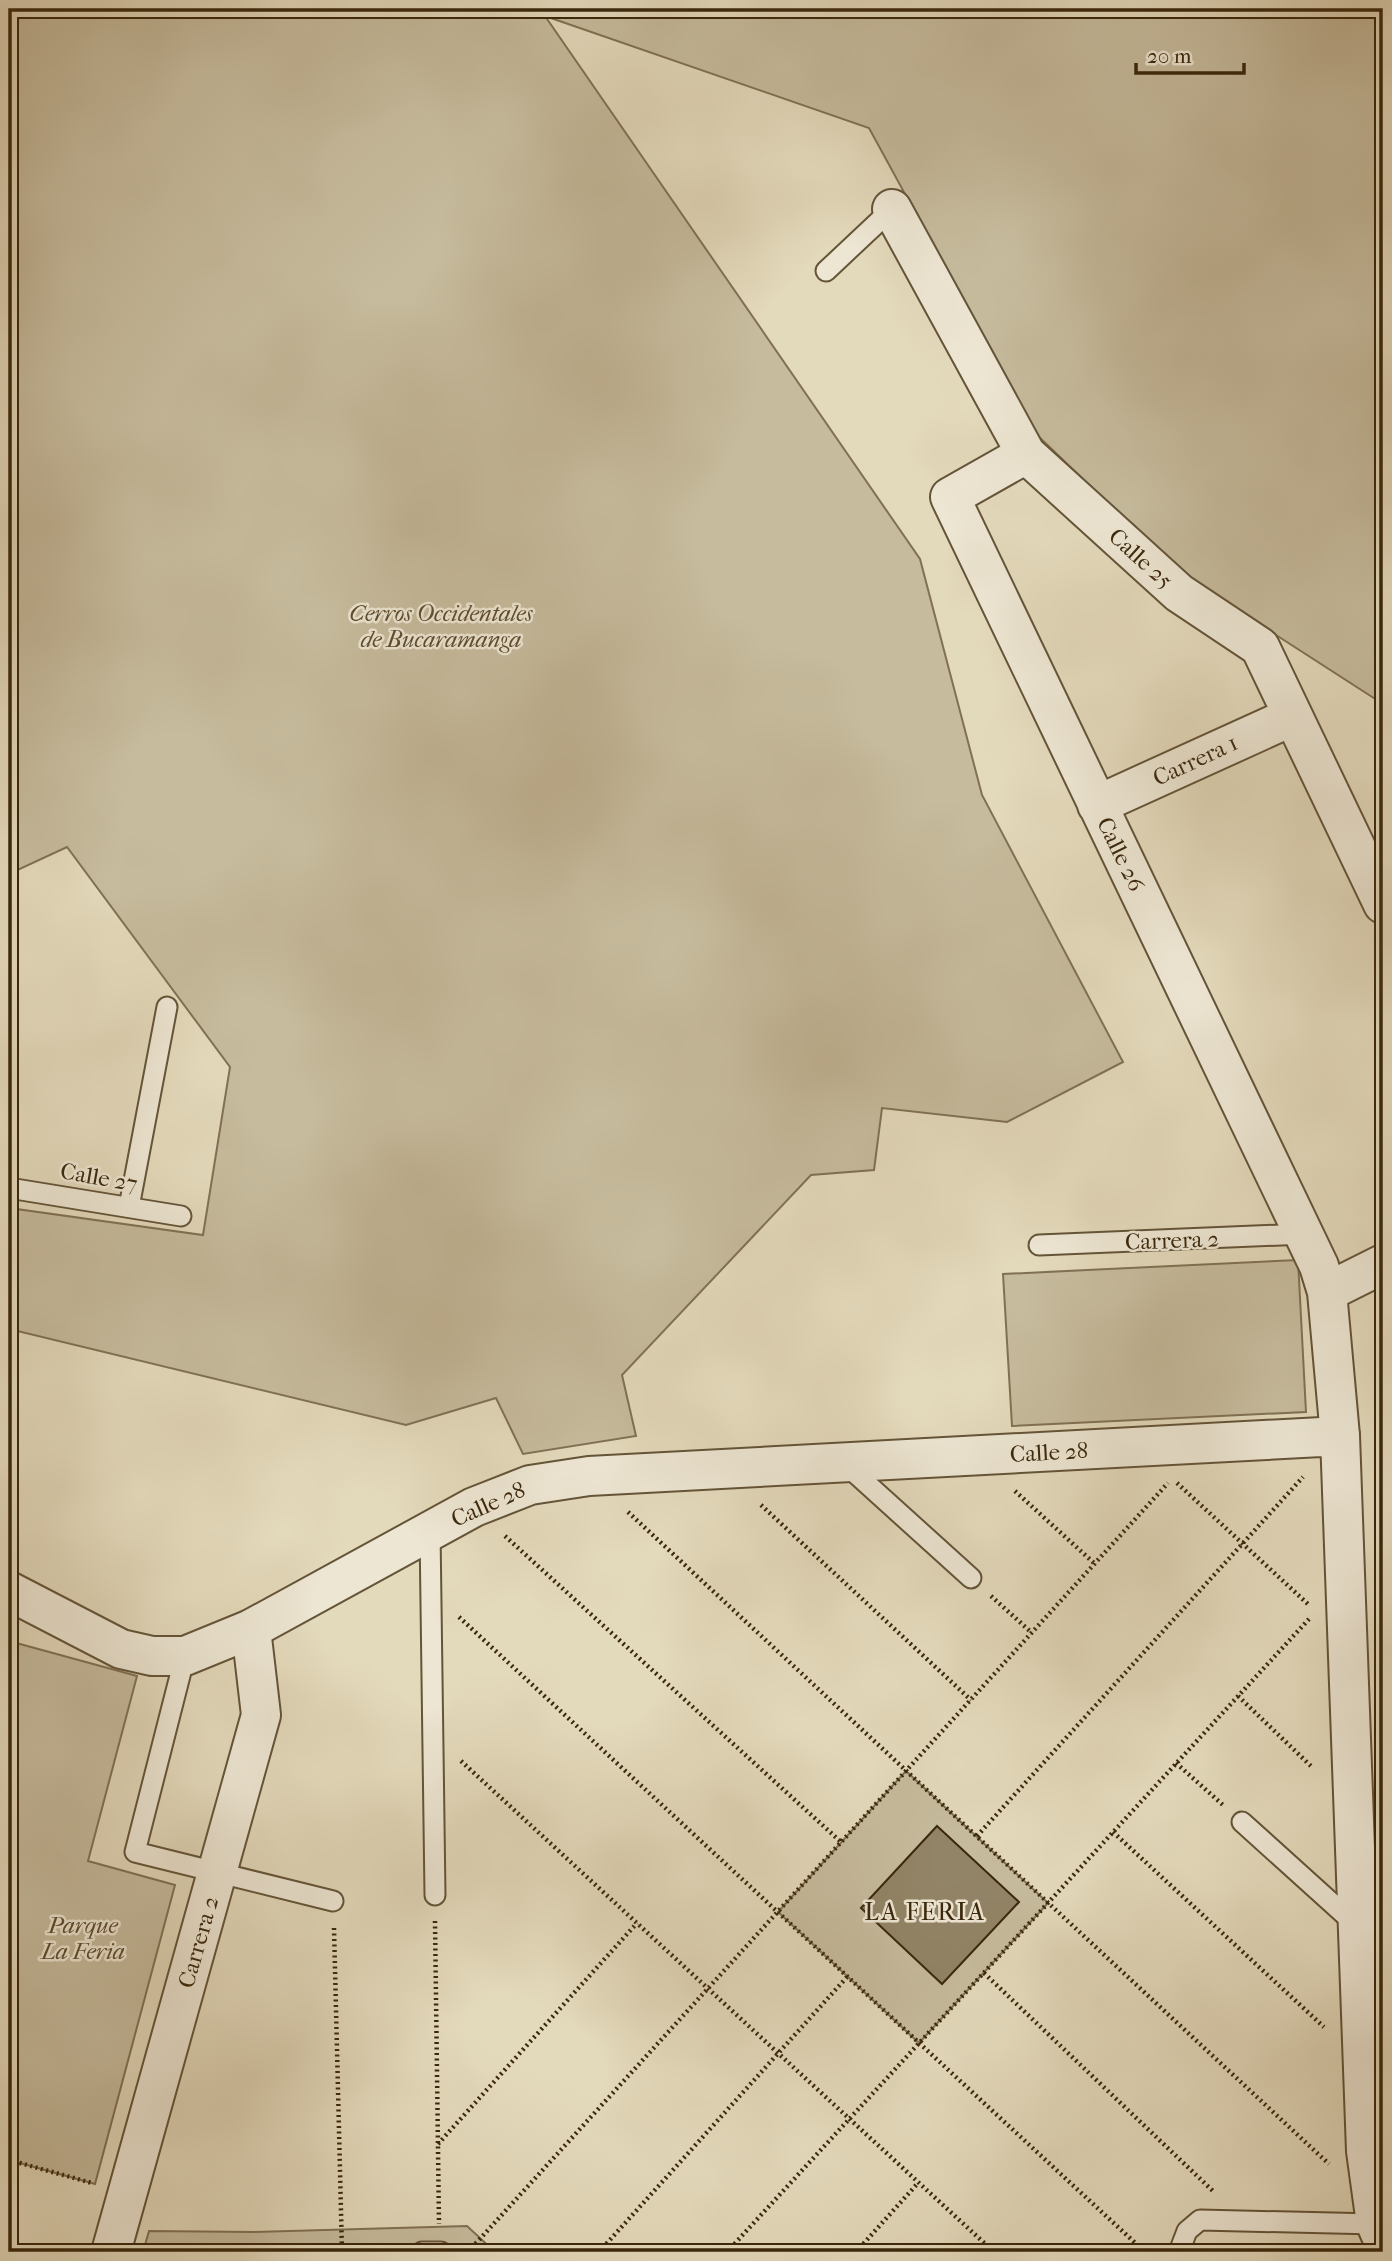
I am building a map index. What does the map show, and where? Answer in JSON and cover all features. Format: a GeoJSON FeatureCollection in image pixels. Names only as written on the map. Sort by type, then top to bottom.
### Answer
{"type":"FeatureCollection","features":[{"type":"Feature","properties":{"kind":"street","name":"Calle 25"},"geometry":{"type":"LineString","coordinates":[[892,209],[1026,454],[1179,593],[1260,647],[1383,904]]}},
{"type":"Feature","properties":{"kind":"street","name":"Calle 26"},"geometry":{"type":"LineString","coordinates":[[1026,454],[950,497],[1305,1234],[1327,1292]]}},
{"type":"Feature","properties":{"kind":"street","name":"Carrera 1"},"geometry":{"type":"LineString","coordinates":[[1097,805],[1293,716]]}},
{"type":"Feature","properties":{"kind":"street"},"geometry":{"type":"LineString","coordinates":[[1377,2222],[1366,2151],[1340,1436],[1327,1292],[1383,1264]]}},
{"type":"Feature","properties":{"kind":"street","name":"Calle 28"},"geometry":{"type":"LineString","coordinates":[[9,1591],[121,1649],[152,1656],[185,1656],[251,1629],[474,1507],[530,1485],[589,1476],[1340,1436]]}},
{"type":"Feature","properties":{"kind":"street","name":"Carrera 2"},"geometry":{"type":"LineString","coordinates":[[111,2252],[261,1715],[251,1629]]}},
{"type":"Feature","properties":{"kind":"lane"},"geometry":{"type":"LineString","coordinates":[[827,271],[892,209]]}},
{"type":"Feature","properties":{"kind":"lane"},"geometry":{"type":"LineString","coordinates":[[129,1207],[167,1007]]}},
{"type":"Feature","properties":{"kind":"lane","name":"Calle 27"},"geometry":{"type":"LineString","coordinates":[[9,1188],[181,1216]]}},
{"type":"Feature","properties":{"kind":"lane","name":"Carrera 2"},"geometry":{"type":"LineString","coordinates":[[1039,1245],[1305,1234]]}},
{"type":"Feature","properties":{"kind":"lane"},"geometry":{"type":"LineString","coordinates":[[843,1463],[971,1578]]}},
{"type":"Feature","properties":{"kind":"lane"},"geometry":{"type":"LineString","coordinates":[[430,1531],[435,1895]]}},
{"type":"Feature","properties":{"kind":"lane"},"geometry":{"type":"LineString","coordinates":[[185,1656],[135,1852],[333,1901]]}},
{"type":"Feature","properties":{"kind":"lane"},"geometry":{"type":"LineString","coordinates":[[1242,1822],[1357,1926]]}},
{"type":"Feature","properties":{"kind":"lane"},"geometry":{"type":"LineString","coordinates":[[1179,2252],[1187,2231],[1200,2220],[1377,2222]]}},
{"type":"Feature","properties":{"kind":"path"},"geometry":{"type":"LineString","coordinates":[[977,1836],[1340,1436]]}},
{"type":"Feature","properties":{"kind":"path"},"geometry":{"type":"LineString","coordinates":[[975,1455],[1095,1564]]}},
{"type":"Feature","properties":{"kind":"path"},"geometry":{"type":"LineString","coordinates":[[722,1469],[971,1700]]}},
{"type":"Feature","properties":{"kind":"path"},"geometry":{"type":"LineString","coordinates":[[589,1476],[1048,1903],[1377,2222]]}},
{"type":"Feature","properties":{"kind":"path"},"geometry":{"type":"LineString","coordinates":[[468,2252],[1172,1479],[1316,1611],[727,2252]]}},
{"type":"Feature","properties":{"kind":"path"},"geometry":{"type":"LineString","coordinates":[[474,1507],[841,1842]]}},
{"type":"Feature","properties":{"kind":"path"},"geometry":{"type":"LineString","coordinates":[[971,1578],[1032,1633]]}},
{"type":"Feature","properties":{"kind":"path"},"geometry":{"type":"LineString","coordinates":[[430,1591],[1145,2252]]}},
{"type":"Feature","properties":{"kind":"path"},"geometry":{"type":"LineString","coordinates":[[1238,1696],[1353,1806]]}},
{"type":"Feature","properties":{"kind":"path"},"geometry":{"type":"LineString","coordinates":[[433,1734],[994,2252]]}},
{"type":"Feature","properties":{"kind":"path"},"geometry":{"type":"LineString","coordinates":[[1177,1763],[1242,1822]]}},
{"type":"Feature","properties":{"kind":"path"},"geometry":{"type":"LineString","coordinates":[[1113,1832],[1363,2063]]}},
{"type":"Feature","properties":{"kind":"path"},"geometry":{"type":"LineString","coordinates":[[434,2252],[438,2144],[435,1895]]}},
{"type":"Feature","properties":{"kind":"path"},"geometry":{"type":"LineString","coordinates":[[333,1901],[342,2252]]}},
{"type":"Feature","properties":{"kind":"path"},"geometry":{"type":"LineString","coordinates":[[438,2144],[637,1923]]}},
{"type":"Feature","properties":{"kind":"path"},"geometry":{"type":"LineString","coordinates":[[984,1973],[1244,2221]]}},
{"type":"Feature","properties":{"kind":"path"},"geometry":{"type":"LineString","coordinates":[[599,2252],[847,1977]]}},
{"type":"Feature","properties":{"kind":"path"},"geometry":{"type":"LineString","coordinates":[[9,2160],[128,2192]]}},
{"type":"Feature","properties":{"kind":"path"},"geometry":{"type":"LineString","coordinates":[[856,2252],[918,2183]]}},
{"type":"Feature","properties":{"kind":"green space","name":"Cerros Occidentales de Bucaramanga"},"geometry":{"type":"Polygon","coordinates":[[[9,9],[1383,9],[1383,704],[1183,575],[1036,434],[869,128],[545,16],[920,559],[982,795],[1123,1062],[1007,1122],[882,1108],[874,1170],[811,1175],[622,1375],[636,1436],[523,1454],[496,1398],[406,1425],[9,1329],[9,1208],[203,1235],[230,1067],[67,847],[9,874],[9,9]]]}},
{"type":"Feature","properties":{"kind":"green space"},"geometry":{"type":"Polygon","coordinates":[[[1298,1260],[1306,1412],[1012,1426],[1003,1274],[1298,1260]]]}},
{"type":"Feature","properties":{"kind":"green space","name":"Parque La Feria"},"geometry":{"type":"Polygon","coordinates":[[[9,1641],[137,1676],[88,1861],[175,1885],[95,2184],[9,2160],[9,1641]]]}},
{"type":"Feature","properties":{"kind":"green space"},"geometry":{"type":"Polygon","coordinates":[[[906,1771],[1048,1903],[919,2043],[778,1912],[906,1771]]]}},
{"type":"Feature","properties":{"kind":"green space"},"geometry":{"type":"Polygon","coordinates":[[[467,2226],[495,2252],[143,2252],[149,2231],[254,2232],[467,2226]]]}},
{"type":"Feature","properties":{"kind":"building"},"geometry":{"type":"Polygon","coordinates":[[[937,1826],[1019,1902],[942,1984],[861,1908],[937,1826]]]}},
{"type":"Feature","properties":{"kind":"district","name":"LA FERIA"},"geometry":{"type":"Point","coordinates":[925,1912]}}]}
